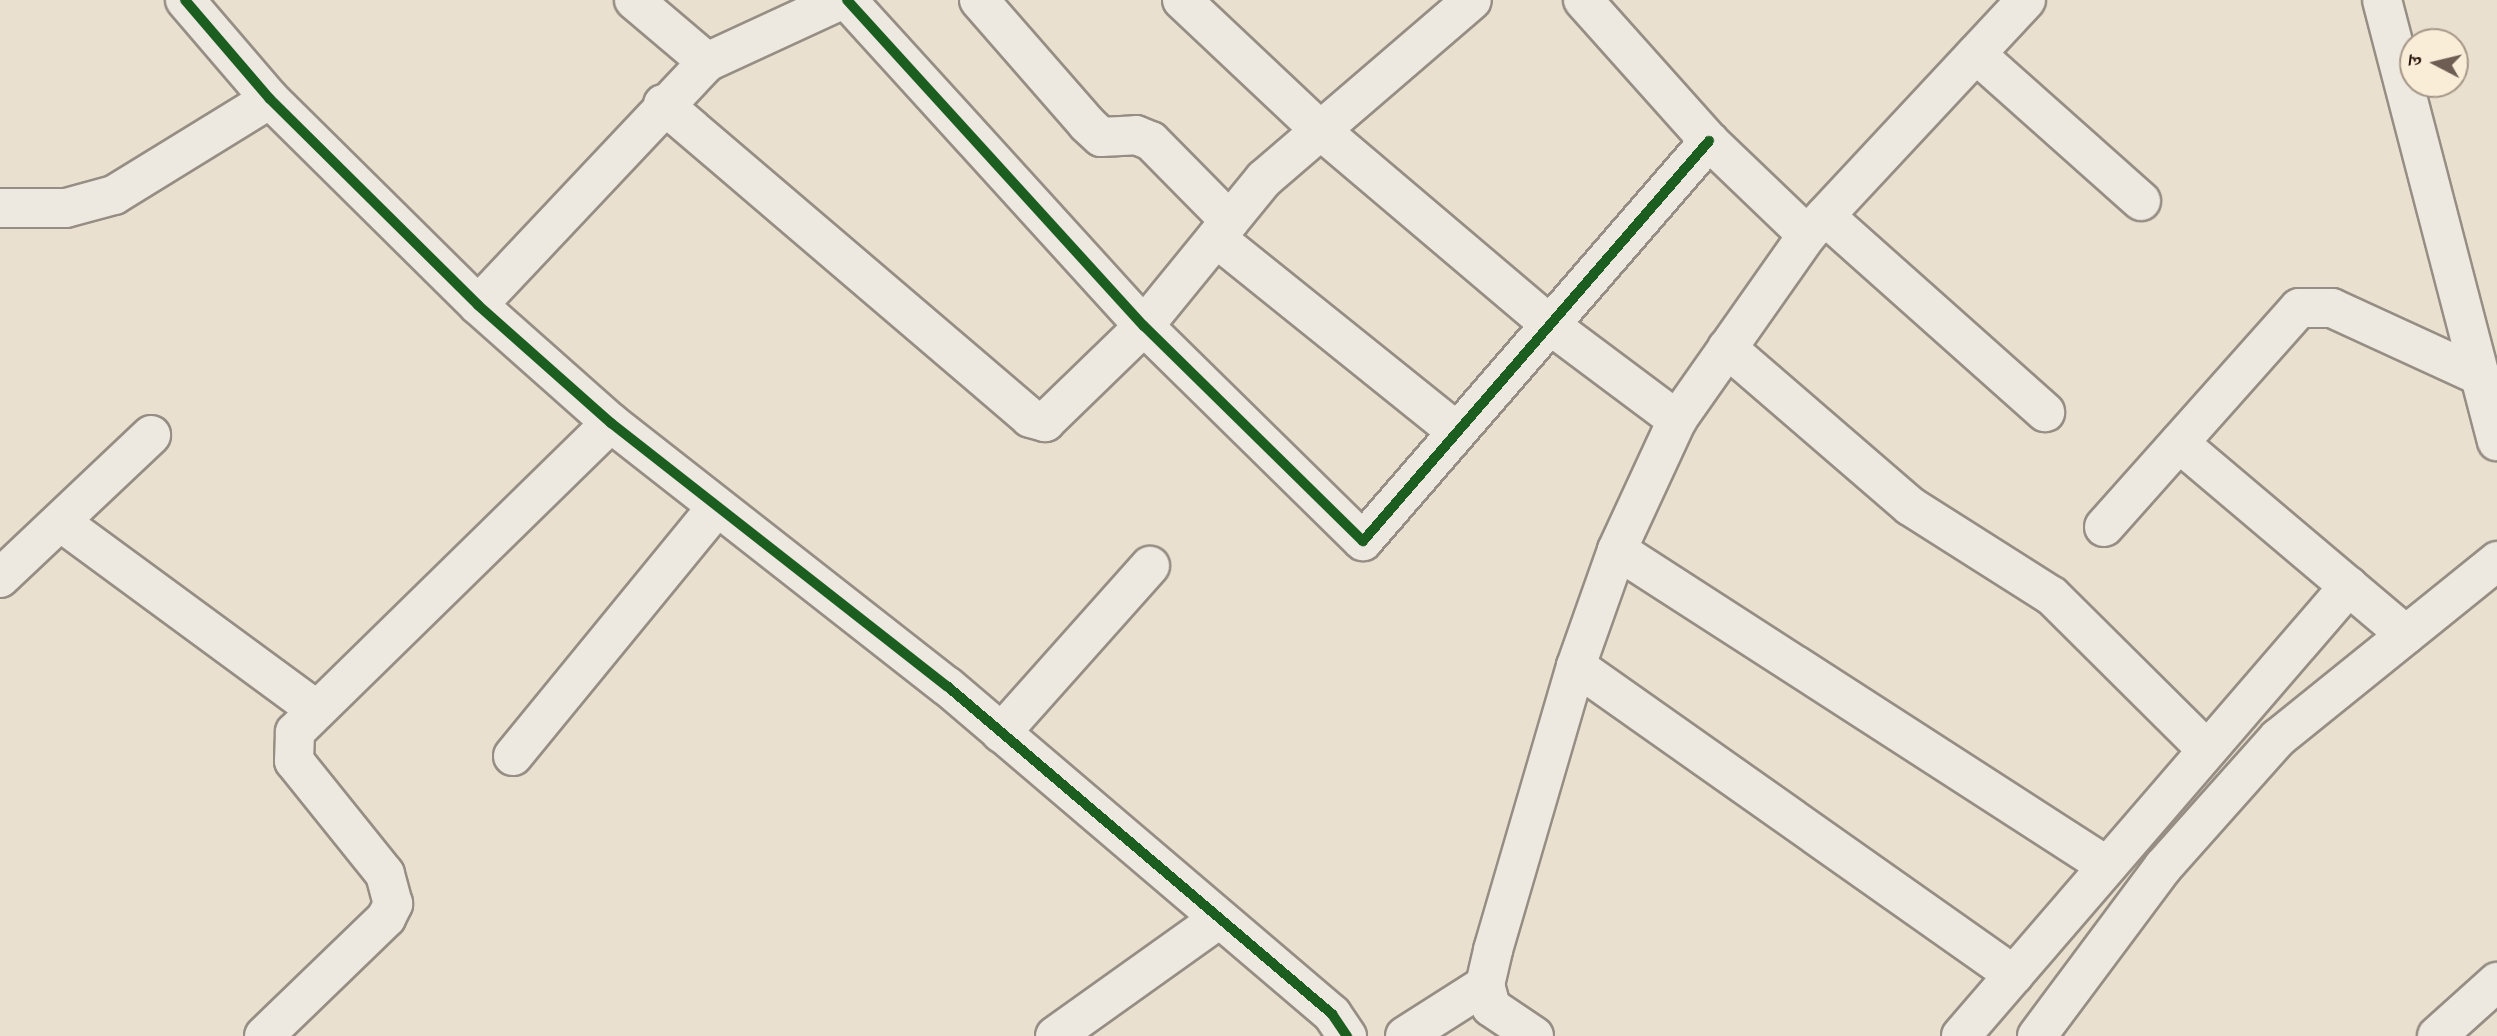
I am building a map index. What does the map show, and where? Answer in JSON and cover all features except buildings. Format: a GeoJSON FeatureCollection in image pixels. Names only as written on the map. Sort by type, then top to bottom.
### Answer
{"type":"FeatureCollection","features":[{"type":"Feature","properties":{"kind":"street"},"geometry":{"type":"LineString","coordinates":[[185,0],[270,99],[478,306],[611,423],[1001,733],[1332,1014],[1347,1036]]}},
{"type":"Feature","properties":{"kind":"street"},"geometry":{"type":"LineString","coordinates":[[634,0],[708,62]]}},
{"type":"Feature","properties":{"kind":"street"},"geometry":{"type":"LineString","coordinates":[[979,0],[1101,137],[1136,135],[1151,141],[1223,229],[1457,432]]}},
{"type":"Feature","properties":{"kind":"street"},"geometry":{"type":"LineString","coordinates":[[1182,0],[1318,128],[1550,325],[1678,420]]}},
{"type":"Feature","properties":{"kind":"street"},"geometry":{"type":"LineString","coordinates":[[663,104],[1030,418],[1045,422],[1061,412],[1144,326],[1223,229],[1318,128],[1472,0]]}},
{"type":"Feature","properties":{"kind":"street"},"geometry":{"type":"LineString","coordinates":[[1583,0],[1709,141],[2045,412]]}},
{"type":"Feature","properties":{"kind":"street"},"geometry":{"type":"LineString","coordinates":[[1534,1036],[1491,1007],[1485,985],[1576,666],[1617,550],[1678,420],[1816,226],[2026,0]]}},
{"type":"Feature","properties":{"kind":"street"},"geometry":{"type":"LineString","coordinates":[[2382,0],[2497,441]]}},
{"type":"Feature","properties":{"kind":"street"},"geometry":{"type":"LineString","coordinates":[[478,306],[663,104],[708,62],[833,4],[1144,326],[1363,541],[1709,141]]}},
{"type":"Feature","properties":{"kind":"street"},"geometry":{"type":"LineString","coordinates":[[1976,54],[2141,201]]}},
{"type":"Feature","properties":{"kind":"street"},"geometry":{"type":"LineString","coordinates":[[0,208],[66,208],[114,195],[270,99]]}},
{"type":"Feature","properties":{"kind":"street"},"geometry":{"type":"LineString","coordinates":[[2104,527],[2299,308],[2332,309],[2480,376]]}},
{"type":"Feature","properties":{"kind":"street"},"geometry":{"type":"LineString","coordinates":[[1727,348],[1910,506],[2052,596],[2207,750]]}},
{"type":"Feature","properties":{"kind":"street"},"geometry":{"type":"LineString","coordinates":[[264,1036],[386,918],[393,904],[385,874],[294,761],[295,732],[611,423]]}},
{"type":"Feature","properties":{"kind":"street"},"geometry":{"type":"LineString","coordinates":[[0,578],[62,523],[151,435]]}},
{"type":"Feature","properties":{"kind":"street"},"geometry":{"type":"LineString","coordinates":[[2179,443],[2406,635]]}},
{"type":"Feature","properties":{"kind":"street"},"geometry":{"type":"LineString","coordinates":[[513,756],[716,508]]}},
{"type":"Feature","properties":{"kind":"street"},"geometry":{"type":"LineString","coordinates":[[62,523],[317,710]]}},
{"type":"Feature","properties":{"kind":"street"},"geometry":{"type":"LineString","coordinates":[[1617,550],[2107,866]]}},
{"type":"Feature","properties":{"kind":"street"},"geometry":{"type":"LineString","coordinates":[[2037,1036],[2163,867],[2270,748],[2497,561]]}},
{"type":"Feature","properties":{"kind":"street"},"geometry":{"type":"LineString","coordinates":[[1001,733],[1150,566]]}},
{"type":"Feature","properties":{"kind":"street"},"geometry":{"type":"LineString","coordinates":[[1961,1036],[2349,586]]}},
{"type":"Feature","properties":{"kind":"street"},"geometry":{"type":"LineString","coordinates":[[1576,666],[2014,975]]}},
{"type":"Feature","properties":{"kind":"street"},"geometry":{"type":"LineString","coordinates":[[1055,1036],[1219,919]]}},
{"type":"Feature","properties":{"kind":"street"},"geometry":{"type":"LineString","coordinates":[[2437,1036],[2497,982]]}},
{"type":"Feature","properties":{"kind":"street"},"geometry":{"type":"LineString","coordinates":[[1405,1036],[1485,985]]}},
{"type":"Feature","properties":{"kind":"cycle path"},"geometry":{"type":"LineString","coordinates":[[185,0],[270,99],[478,305],[611,423],[947,686],[1332,1014],[1347,1036]]}},
{"type":"Feature","properties":{"kind":"cycle path"},"geometry":{"type":"LineString","coordinates":[[847,0],[1144,326],[1363,541],[1709,141]]}}]}
